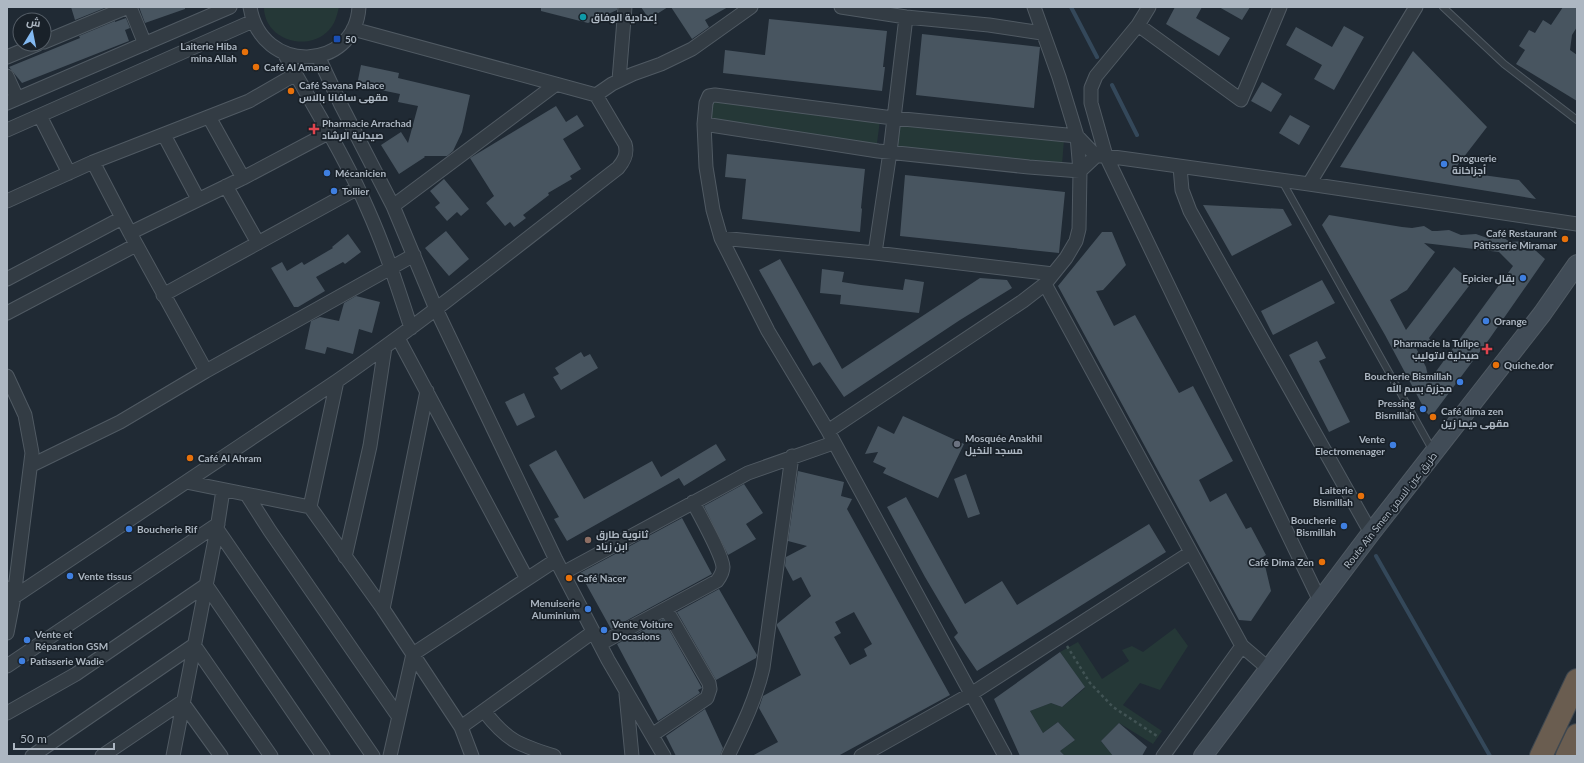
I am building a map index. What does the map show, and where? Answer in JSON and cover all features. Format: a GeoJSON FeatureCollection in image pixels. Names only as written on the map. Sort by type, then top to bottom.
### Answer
{"type":"FeatureCollection","features":[{"type":"Feature","properties":{"kind":"highway"},"geometry":{"type":"LineString","coordinates":[[1541,756],[1577,680]]}},
{"type":"Feature","properties":{"kind":"highway"},"geometry":{"type":"LineString","coordinates":[[1567,756],[1577,735]]}},
{"type":"Feature","properties":{"kind":"street"},"geometry":{"type":"LineString","coordinates":[[52,39],[129,7],[145,44]]}},
{"type":"Feature","properties":{"kind":"street"},"geometry":{"type":"LineString","coordinates":[[7,76],[12,101],[230,7]]}},
{"type":"Feature","properties":{"kind":"street"},"geometry":{"type":"LineString","coordinates":[[250,7],[253,21],[264,38],[273,47],[284,53],[301,57],[325,54],[344,41],[357,20],[359,7]]}},
{"type":"Feature","properties":{"kind":"street"},"geometry":{"type":"LineString","coordinates":[[620,80],[625,7]]}},
{"type":"Feature","properties":{"kind":"street"},"geometry":{"type":"LineString","coordinates":[[596,95],[620,80],[661,64],[692,49],[751,7]]}},
{"type":"Feature","properties":{"kind":"street"},"geometry":{"type":"LineString","coordinates":[[841,7],[906,17],[989,25],[1042,33]]}},
{"type":"Feature","properties":{"kind":"street"},"geometry":{"type":"LineString","coordinates":[[563,573],[748,473],[792,456],[830,437],[1023,301],[1049,279],[1066,258],[1076,241],[1079,229],[1080,171],[1077,136],[1059,77],[1042,33],[1034,7]]}},
{"type":"Feature","properties":{"kind":"street"},"geometry":{"type":"LineString","coordinates":[[1148,7],[1138,25],[1099,71],[1091,88],[1091,103],[1101,156],[1320,601]]}},
{"type":"Feature","properties":{"kind":"street"},"geometry":{"type":"LineString","coordinates":[[1138,25],[1241,100],[1280,7]]}},
{"type":"Feature","properties":{"kind":"street"},"geometry":{"type":"LineString","coordinates":[[1309,184],[1416,7]]}},
{"type":"Feature","properties":{"kind":"street"},"geometry":{"type":"LineString","coordinates":[[875,253],[890,152],[906,17]]}},
{"type":"Feature","properties":{"kind":"street"},"geometry":{"type":"LineString","coordinates":[[7,130],[253,21]]}},
{"type":"Feature","properties":{"kind":"street"},"geometry":{"type":"LineString","coordinates":[[10,592],[186,482],[337,381],[436,309],[618,168],[624,160],[626,154],[625,144],[596,95],[555,85],[353,28]]}},
{"type":"Feature","properties":{"kind":"street"},"geometry":{"type":"LineString","coordinates":[[7,57],[19,52]]}},
{"type":"Feature","properties":{"kind":"street"},"geometry":{"type":"LineString","coordinates":[[284,53],[358,188],[391,268],[411,328]]}},
{"type":"Feature","properties":{"kind":"street"},"geometry":{"type":"LineString","coordinates":[[318,56],[341,105],[393,206],[436,309],[556,560],[600,644],[664,756]]}},
{"type":"Feature","properties":{"kind":"street"},"geometry":{"type":"LineString","coordinates":[[7,201],[93,162],[249,102],[296,74]]}},
{"type":"Feature","properties":{"kind":"street"},"geometry":{"type":"LineString","coordinates":[[393,206],[555,85]]}},
{"type":"Feature","properties":{"kind":"street"},"geometry":{"type":"LineString","coordinates":[[1005,756],[830,437],[768,331],[721,238],[712,210],[706,167],[704,124],[707,99],[709,96],[715,95],[893,118],[1077,136],[1101,156],[1309,184],[1577,224]]}},
{"type":"Feature","properties":{"kind":"street"},"geometry":{"type":"LineString","coordinates":[[40,116],[69,173]]}},
{"type":"Feature","properties":{"kind":"street"},"geometry":{"type":"LineString","coordinates":[[209,117],[243,178]]}},
{"type":"Feature","properties":{"kind":"street"},"geometry":{"type":"LineString","coordinates":[[704,124],[890,152],[1029,167],[1080,171],[1101,156]]}},
{"type":"Feature","properties":{"kind":"street"},"geometry":{"type":"LineString","coordinates":[[130,233],[243,178],[328,133]]}},
{"type":"Feature","properties":{"kind":"street"},"geometry":{"type":"LineString","coordinates":[[164,135],[198,200]]}},
{"type":"Feature","properties":{"kind":"street"},"geometry":{"type":"LineString","coordinates":[[93,162],[136,245],[206,371]]}},
{"type":"Feature","properties":{"kind":"street"},"geometry":{"type":"LineString","coordinates":[[1180,167],[1182,190],[1190,211],[1371,533]]}},
{"type":"Feature","properties":{"kind":"street"},"geometry":{"type":"LineString","coordinates":[[226,186],[258,243]]}},
{"type":"Feature","properties":{"kind":"street"},"geometry":{"type":"LineString","coordinates":[[164,295],[358,188]]}},
{"type":"Feature","properties":{"kind":"street"},"geometry":{"type":"LineString","coordinates":[[7,279],[122,218]]}},
{"type":"Feature","properties":{"kind":"street"},"geometry":{"type":"LineString","coordinates":[[721,238],[875,253],[1049,279]]}},
{"type":"Feature","properties":{"kind":"street"},"geometry":{"type":"LineString","coordinates":[[7,313],[136,245]]}},
{"type":"Feature","properties":{"kind":"street"},"geometry":{"type":"LineString","coordinates":[[32,465],[120,422],[206,371],[414,255]]}},
{"type":"Feature","properties":{"kind":"street","name":"Route Aïn Smen طريق عين السمن"},"geometry":{"type":"LineString","coordinates":[[1203,756],[1371,533],[1542,314],[1577,264]]}},
{"type":"Feature","properties":{"kind":"street"},"geometry":{"type":"LineString","coordinates":[[1049,279],[1190,553],[1242,646],[1269,669]]}},
{"type":"Feature","properties":{"kind":"street"},"geometry":{"type":"LineString","coordinates":[[398,338],[527,579]]}},
{"type":"Feature","properties":{"kind":"street"},"geometry":{"type":"LineString","coordinates":[[345,557],[370,446],[385,347]]}},
{"type":"Feature","properties":{"kind":"street"},"geometry":{"type":"LineString","coordinates":[[7,376],[25,415],[31,447],[32,465],[10,592],[7,633]]}},
{"type":"Feature","properties":{"kind":"street"},"geometry":{"type":"LineString","coordinates":[[310,507],[337,381]]}},
{"type":"Feature","properties":{"kind":"street"},"geometry":{"type":"LineString","coordinates":[[383,609],[427,392]]}},
{"type":"Feature","properties":{"kind":"street"},"geometry":{"type":"LineString","coordinates":[[728,756],[751,708],[758,690],[763,668],[792,456]]}},
{"type":"Feature","properties":{"kind":"street"},"geometry":{"type":"LineString","coordinates":[[186,482],[310,507],[383,609],[461,727],[472,756]]}},
{"type":"Feature","properties":{"kind":"street"},"geometry":{"type":"LineString","coordinates":[[173,756],[223,490]]}},
{"type":"Feature","properties":{"kind":"street"},"geometry":{"type":"LineString","coordinates":[[248,495],[270,531],[398,716]]}},
{"type":"Feature","properties":{"kind":"street"},"geometry":{"type":"LineString","coordinates":[[600,644],[717,582],[721,577],[723,571],[722,560],[693,502]]}},
{"type":"Feature","properties":{"kind":"street"},"geometry":{"type":"LineString","coordinates":[[7,666],[217,526]]}},
{"type":"Feature","properties":{"kind":"street"},"geometry":{"type":"LineString","coordinates":[[217,526],[373,756]]}},
{"type":"Feature","properties":{"kind":"street"},"geometry":{"type":"LineString","coordinates":[[860,756],[971,694],[1190,553]]}},
{"type":"Feature","properties":{"kind":"street"},"geometry":{"type":"LineString","coordinates":[[390,756],[412,654],[556,560]]}},
{"type":"Feature","properties":{"kind":"street"},"geometry":{"type":"LineString","coordinates":[[7,713],[76,674],[206,585]]}},
{"type":"Feature","properties":{"kind":"street"},"geometry":{"type":"LineString","coordinates":[[206,585],[324,756]]}},
{"type":"Feature","properties":{"kind":"street"},"geometry":{"type":"LineString","coordinates":[[652,734],[707,698],[710,689],[709,683],[666,609]]}},
{"type":"Feature","properties":{"kind":"street"},"geometry":{"type":"LineString","coordinates":[[461,727],[594,632]]}},
{"type":"Feature","properties":{"kind":"street"},"geometry":{"type":"LineString","coordinates":[[32,756],[194,645]]}},
{"type":"Feature","properties":{"kind":"street"},"geometry":{"type":"LineString","coordinates":[[194,645],[271,756]]}},
{"type":"Feature","properties":{"kind":"street"},"geometry":{"type":"LineString","coordinates":[[1163,756],[1242,646]]}},
{"type":"Feature","properties":{"kind":"street"},"geometry":{"type":"LineString","coordinates":[[625,688],[632,756]]}},
{"type":"Feature","properties":{"kind":"street"},"geometry":{"type":"LineString","coordinates":[[102,756],[182,702]]}},
{"type":"Feature","properties":{"kind":"street"},"geometry":{"type":"LineString","coordinates":[[182,702],[221,756]]}},
{"type":"Feature","properties":{"kind":"street"},"geometry":{"type":"LineString","coordinates":[[484,711],[497,727],[510,738],[525,747],[554,756]]}},
{"type":"Feature","properties":{"kind":"lane"},"geometry":{"type":"LineString","coordinates":[[1443,7],[1504,64],[1577,120]]}},
{"type":"Feature","properties":{"kind":"lane"},"geometry":{"type":"LineString","coordinates":[[1281,180],[1434,453]]}},
{"type":"Feature","properties":{"kind":"path"},"geometry":{"type":"LineString","coordinates":[[1061,636],[1090,683],[1113,707],[1156,736]]}},
{"type":"Feature","properties":{"kind":"green space"},"geometry":{"type":"Polygon","coordinates":[[[264,7],[339,7],[337,16],[329,30],[320,37],[310,41],[299,42],[289,40],[279,35],[271,28],[266,18],[264,7]]]}},
{"type":"Feature","properties":{"kind":"green space"},"geometry":{"type":"Polygon","coordinates":[[[711,99],[880,120],[876,151],[708,121],[711,99]]]}},
{"type":"Feature","properties":{"kind":"green space"},"geometry":{"type":"Polygon","coordinates":[[[900,121],[1064,140],[1062,165],[896,153],[900,121]]]}},
{"type":"Feature","properties":{"kind":"green space"},"geometry":{"type":"Polygon","coordinates":[[[1175,628],[1188,646],[1160,690],[1140,683],[1123,705],[1162,731],[1153,744],[1119,723],[1101,741],[1113,756],[1065,756],[1060,751],[1075,740],[1058,722],[1043,733],[1030,711],[1051,703],[1062,707],[1085,688],[1060,652],[1078,642],[1102,679],[1129,661],[1122,650],[1132,646],[1143,652],[1175,628]]]}},
{"type":"Feature","properties":{"kind":"building"},"geometry":{"type":"Polygon","coordinates":[[[71,7],[107,7],[75,20],[71,7]]]}},
{"type":"Feature","properties":{"kind":"building"},"geometry":{"type":"Polygon","coordinates":[[[139,7],[185,7],[185,9],[145,23],[139,7]]]}},
{"type":"Feature","properties":{"kind":"building","name":"إعدادية الوفاق"},"geometry":{"type":"Polygon","coordinates":[[[541,7],[617,7],[617,10],[588,23],[541,11],[541,7]]]}},
{"type":"Feature","properties":{"kind":"building"},"geometry":{"type":"Polygon","coordinates":[[[641,7],[668,7],[649,19],[641,7]]]}},
{"type":"Feature","properties":{"kind":"building"},"geometry":{"type":"Polygon","coordinates":[[[671,7],[728,7],[705,20],[709,27],[692,39],[671,7]]]}},
{"type":"Feature","properties":{"kind":"building"},"geometry":{"type":"Polygon","coordinates":[[[1175,7],[1202,7],[1196,18],[1230,38],[1219,56],[1166,24],[1175,7]]]}},
{"type":"Feature","properties":{"kind":"building"},"geometry":{"type":"Polygon","coordinates":[[[1219,7],[1250,7],[1242,20],[1219,7]]]}},
{"type":"Feature","properties":{"kind":"building"},"geometry":{"type":"Polygon","coordinates":[[[1563,7],[1577,7],[1577,27],[1572,35],[1570,50],[1577,55],[1577,101],[1516,64],[1525,50],[1519,46],[1529,30],[1535,33],[1543,20],[1551,25],[1563,7]]]}},
{"type":"Feature","properties":{"kind":"building"},"geometry":{"type":"Polygon","coordinates":[[[126,18],[130,28],[125,30],[129,41],[22,83],[9,67],[46,52],[52,52],[52,49],[80,38],[79,36],[126,18]]]}},
{"type":"Feature","properties":{"kind":"building"},"geometry":{"type":"Polygon","coordinates":[[[769,19],[887,31],[882,91],[723,73],[725,50],[765,55],[769,19]]]}},
{"type":"Feature","properties":{"kind":"building"},"geometry":{"type":"Polygon","coordinates":[[[1344,26],[1364,37],[1334,90],[1314,79],[1322,65],[1286,45],[1296,27],[1332,47],[1344,26]]]}},
{"type":"Feature","properties":{"kind":"building"},"geometry":{"type":"Polygon","coordinates":[[[922,34],[1040,47],[1034,108],[916,95],[922,34]]]}},
{"type":"Feature","properties":{"kind":"building"},"geometry":{"type":"Polygon","coordinates":[[[1413,51],[1487,127],[1453,171],[1519,180],[1536,199],[1340,167],[1413,51]]]}},
{"type":"Feature","properties":{"kind":"building"},"geometry":{"type":"Polygon","coordinates":[[[361,65],[399,73],[398,78],[470,95],[462,132],[453,151],[447,156],[424,156],[425,157],[399,174],[381,145],[401,132],[408,143],[418,106],[398,102],[400,94],[357,85],[361,65]]]}},
{"type":"Feature","properties":{"kind":"building"},"geometry":{"type":"Polygon","coordinates":[[[1262,82],[1282,94],[1271,112],[1251,101],[1262,82]]]}},
{"type":"Feature","properties":{"kind":"building"},"geometry":{"type":"Polygon","coordinates":[[[556,106],[566,122],[577,115],[584,126],[563,139],[581,169],[570,176],[572,179],[548,193],[549,195],[523,215],[526,218],[514,227],[510,222],[505,226],[486,203],[494,196],[470,158],[556,106]]]}},
{"type":"Feature","properties":{"kind":"building"},"geometry":{"type":"Polygon","coordinates":[[[1290,115],[1310,126],[1299,145],[1279,133],[1290,115]]]}},
{"type":"Feature","properties":{"kind":"building"},"geometry":{"type":"Polygon","coordinates":[[[727,154],[865,169],[860,232],[742,219],[746,179],[725,177],[727,154]]]}},
{"type":"Feature","properties":{"kind":"building"},"geometry":{"type":"Polygon","coordinates":[[[905,175],[1065,192],[1059,253],[900,236],[905,175]]]}},
{"type":"Feature","properties":{"kind":"building"},"geometry":{"type":"Polygon","coordinates":[[[444,179],[469,209],[461,216],[457,212],[447,221],[435,207],[440,203],[430,191],[444,179]]]}},
{"type":"Feature","properties":{"kind":"building"},"geometry":{"type":"Polygon","coordinates":[[[1203,205],[1283,209],[1292,225],[1232,256],[1203,205]]]}},
{"type":"Feature","properties":{"kind":"building"},"geometry":{"type":"Polygon","coordinates":[[[1329,215],[1402,227],[1412,228],[1424,226],[1432,231],[1449,230],[1461,235],[1476,234],[1490,239],[1496,237],[1504,238],[1510,242],[1525,241],[1545,259],[1490,338],[1431,417],[1426,412],[1385,335],[1322,225],[1329,215]],[[1424,243],[1435,252],[1407,290],[1390,300],[1406,330],[1454,267],[1472,282],[1429,338],[1430,340],[1416,348],[1426,367],[1429,381],[1513,266],[1499,252],[1424,243]]]}},
{"type":"Feature","properties":{"kind":"building"},"geometry":{"type":"Polygon","coordinates":[[[446,231],[469,259],[449,276],[425,248],[446,231]]]}},
{"type":"Feature","properties":{"kind":"building"},"geometry":{"type":"Polygon","coordinates":[[[1102,232],[1112,232],[1126,265],[1103,290],[1096,291],[1114,326],[1135,315],[1179,393],[1193,386],[1233,461],[1199,480],[1210,502],[1226,493],[1246,529],[1251,527],[1266,555],[1263,557],[1271,591],[1251,621],[1239,620],[1058,286],[1102,232]]]}},
{"type":"Feature","properties":{"kind":"building"},"geometry":{"type":"Polygon","coordinates":[[[348,234],[361,252],[345,264],[343,262],[316,277],[325,291],[298,307],[294,307],[271,268],[282,262],[287,271],[302,262],[304,265],[333,248],[332,247],[348,234]]]}},
{"type":"Feature","properties":{"kind":"building"},"geometry":{"type":"Polygon","coordinates":[[[780,259],[842,369],[980,278],[1007,280],[1012,288],[960,320],[844,397],[820,362],[813,366],[759,270],[780,259]]]}},
{"type":"Feature","properties":{"kind":"building"},"geometry":{"type":"Polygon","coordinates":[[[822,269],[844,272],[842,282],[861,285],[903,290],[905,279],[924,282],[919,313],[840,304],[841,295],[820,293],[822,269]]]}},
{"type":"Feature","properties":{"kind":"building"},"geometry":{"type":"Polygon","coordinates":[[[1322,280],[1335,303],[1273,335],[1261,311],[1322,280]]]}},
{"type":"Feature","properties":{"kind":"building"},"geometry":{"type":"Polygon","coordinates":[[[356,296],[380,302],[372,333],[359,329],[353,354],[327,347],[325,354],[305,349],[311,321],[320,317],[339,321],[344,303],[356,296]]]}},
{"type":"Feature","properties":{"kind":"building"},"geometry":{"type":"Polygon","coordinates":[[[1317,341],[1326,358],[1319,361],[1350,422],[1329,432],[1289,355],[1317,341]]]}},
{"type":"Feature","properties":{"kind":"building"},"geometry":{"type":"Polygon","coordinates":[[[581,352],[584,357],[590,354],[598,368],[561,390],[553,377],[559,374],[555,368],[581,352]]]}},
{"type":"Feature","properties":{"kind":"building"},"geometry":{"type":"Polygon","coordinates":[[[524,393],[535,417],[517,426],[505,402],[524,393]]]}},
{"type":"Feature","properties":{"kind":"building"},"geometry":{"type":"Polygon","coordinates":[[[903,416],[964,444],[938,498],[883,473],[886,468],[873,462],[878,452],[865,454],[878,426],[894,434],[903,416]]]}},
{"type":"Feature","properties":{"kind":"building"},"geometry":{"type":"Polygon","coordinates":[[[716,444],[726,460],[684,486],[679,478],[567,541],[554,519],[559,517],[529,465],[556,450],[584,499],[652,461],[661,477],[716,444]]]}},
{"type":"Feature","properties":{"kind":"building"},"geometry":{"type":"Polygon","coordinates":[[[798,471],[844,482],[841,496],[852,499],[847,509],[950,695],[838,756],[752,756],[778,742],[759,708],[763,696],[801,675],[777,626],[777,624],[811,596],[801,577],[793,581],[785,566],[786,557],[807,546],[788,541],[798,471]],[[854,612],[835,622],[841,633],[834,637],[850,665],[867,656],[864,649],[872,644],[854,612]]]}},
{"type":"Feature","properties":{"kind":"building"},"geometry":{"type":"Polygon","coordinates":[[[966,474],[980,514],[968,518],[954,479],[966,474]]]}},
{"type":"Feature","properties":{"kind":"building"},"geometry":{"type":"Polygon","coordinates":[[[744,484],[763,513],[746,524],[756,539],[728,555],[704,506],[744,484]]]}},
{"type":"Feature","properties":{"kind":"building"},"geometry":{"type":"Polygon","coordinates":[[[906,497],[965,604],[1002,581],[1017,605],[1149,524],[1166,552],[977,671],[954,637],[958,633],[925,577],[887,507],[906,497]]]}},
{"type":"Feature","properties":{"kind":"building"},"geometry":{"type":"Polygon","coordinates":[[[682,518],[712,574],[611,629],[580,573],[682,518]]]}},
{"type":"Feature","properties":{"kind":"building"},"geometry":{"type":"Polygon","coordinates":[[[719,589],[757,655],[756,658],[716,680],[677,612],[719,589]]]}},
{"type":"Feature","properties":{"kind":"building"},"geometry":{"type":"Polygon","coordinates":[[[663,619],[702,688],[698,690],[700,693],[658,721],[617,644],[663,619]]]}},
{"type":"Feature","properties":{"kind":"building"},"geometry":{"type":"Polygon","coordinates":[[[1060,652],[1085,687],[1062,707],[1051,703],[1030,711],[1043,733],[1058,722],[1075,740],[1060,751],[1065,756],[1020,756],[994,699],[1060,652]]]}},
{"type":"Feature","properties":{"kind":"building"},"geometry":{"type":"Polygon","coordinates":[[[705,709],[723,748],[720,756],[676,756],[666,736],[705,709]]]}},
{"type":"Feature","properties":{"kind":"building"},"geometry":{"type":"Polygon","coordinates":[[[1119,723],[1147,747],[1142,756],[1113,756],[1101,741],[1119,723]]]}},
{"type":"Feature","properties":{"kind":"waterway"},"geometry":{"type":"LineString","coordinates":[[1071,7],[1097,57]]}},
{"type":"Feature","properties":{"kind":"waterway"},"geometry":{"type":"LineString","coordinates":[[1112,85],[1137,135]]}},
{"type":"Feature","properties":{"kind":"waterway"},"geometry":{"type":"LineString","coordinates":[[1376,556],[1490,756]]}},
{"type":"Feature","properties":{"kind":"place","name":"إعدادية الوفاق"},"geometry":{"type":"Point","coordinates":[583,17]}},
{"type":"Feature","properties":{"kind":"place","name":"50"},"geometry":{"type":"Point","coordinates":[337,39]}},
{"type":"Feature","properties":{"kind":"place","name":"Laiterie Hiba mina Allah"},"geometry":{"type":"Point","coordinates":[245,52]}},
{"type":"Feature","properties":{"kind":"place","name":"Café Al Amane"},"geometry":{"type":"Point","coordinates":[256,67]}},
{"type":"Feature","properties":{"kind":"place","name":"Café Savana Palace مقهى سافانا بالاس"},"geometry":{"type":"Point","coordinates":[291,91]}},
{"type":"Feature","properties":{"kind":"place","name":"Pharmacie Arrachad صيدلية الرشاد"},"geometry":{"type":"Point","coordinates":[314,129]}},
{"type":"Feature","properties":{"kind":"place","name":"Droguerie أجزاخانة"},"geometry":{"type":"Point","coordinates":[1444,164]}},
{"type":"Feature","properties":{"kind":"place","name":"Mécanicien"},"geometry":{"type":"Point","coordinates":[327,173]}},
{"type":"Feature","properties":{"kind":"place","name":"Toliier"},"geometry":{"type":"Point","coordinates":[334,191]}},
{"type":"Feature","properties":{"kind":"place","name":"Café Restaurant Pâtisserie Miramar"},"geometry":{"type":"Point","coordinates":[1565,239]}},
{"type":"Feature","properties":{"kind":"place","name":"Epicier بقال"},"geometry":{"type":"Point","coordinates":[1523,278]}},
{"type":"Feature","properties":{"kind":"place","name":"Orange"},"geometry":{"type":"Point","coordinates":[1486,321]}},
{"type":"Feature","properties":{"kind":"place","name":"Pharmacie la Tulipe صيدلية لاتوليب"},"geometry":{"type":"Point","coordinates":[1487,349]}},
{"type":"Feature","properties":{"kind":"place","name":"Quiche.dor"},"geometry":{"type":"Point","coordinates":[1496,365]}},
{"type":"Feature","properties":{"kind":"place","name":"Boucherie Bismillah مجزرة بسم الله"},"geometry":{"type":"Point","coordinates":[1460,382]}},
{"type":"Feature","properties":{"kind":"place","name":"Pressing Bismillah"},"geometry":{"type":"Point","coordinates":[1423,409]}},
{"type":"Feature","properties":{"kind":"place","name":"Café dima zen مقهى ديما زين"},"geometry":{"type":"Point","coordinates":[1433,417]}},
{"type":"Feature","properties":{"kind":"place","name":"Mosquée Anakhil مسجد النخيل"},"geometry":{"type":"Point","coordinates":[957,444]}},
{"type":"Feature","properties":{"kind":"place","name":"Vente Electromenager"},"geometry":{"type":"Point","coordinates":[1393,445]}},
{"type":"Feature","properties":{"kind":"place","name":"Café Al Ahram"},"geometry":{"type":"Point","coordinates":[190,458]}},
{"type":"Feature","properties":{"kind":"place","name":"Laiterie Bismillah"},"geometry":{"type":"Point","coordinates":[1361,496]}},
{"type":"Feature","properties":{"kind":"place","name":"Boucherie Bismillah"},"geometry":{"type":"Point","coordinates":[1344,526]}},
{"type":"Feature","properties":{"kind":"place","name":"Boucherie Rif"},"geometry":{"type":"Point","coordinates":[129,529]}},
{"type":"Feature","properties":{"kind":"place","name":"ثانوية طارق ابن زياد"},"geometry":{"type":"Point","coordinates":[588,540]}},
{"type":"Feature","properties":{"kind":"place","name":"Café Dima Zen"},"geometry":{"type":"Point","coordinates":[1322,562]}},
{"type":"Feature","properties":{"kind":"place","name":"Vente tissus"},"geometry":{"type":"Point","coordinates":[70,576]}},
{"type":"Feature","properties":{"kind":"place","name":"Café Nacer"},"geometry":{"type":"Point","coordinates":[569,578]}},
{"type":"Feature","properties":{"kind":"place","name":"Menuiserie Aluminium"},"geometry":{"type":"Point","coordinates":[588,609]}},
{"type":"Feature","properties":{"kind":"place","name":"Vente Voiture D'ocasions"},"geometry":{"type":"Point","coordinates":[604,630]}},
{"type":"Feature","properties":{"kind":"place","name":"Vente et Réparation GSM"},"geometry":{"type":"Point","coordinates":[27,640]}},
{"type":"Feature","properties":{"kind":"place","name":"Patisserie Wadie"},"geometry":{"type":"Point","coordinates":[22,661]}}]}
